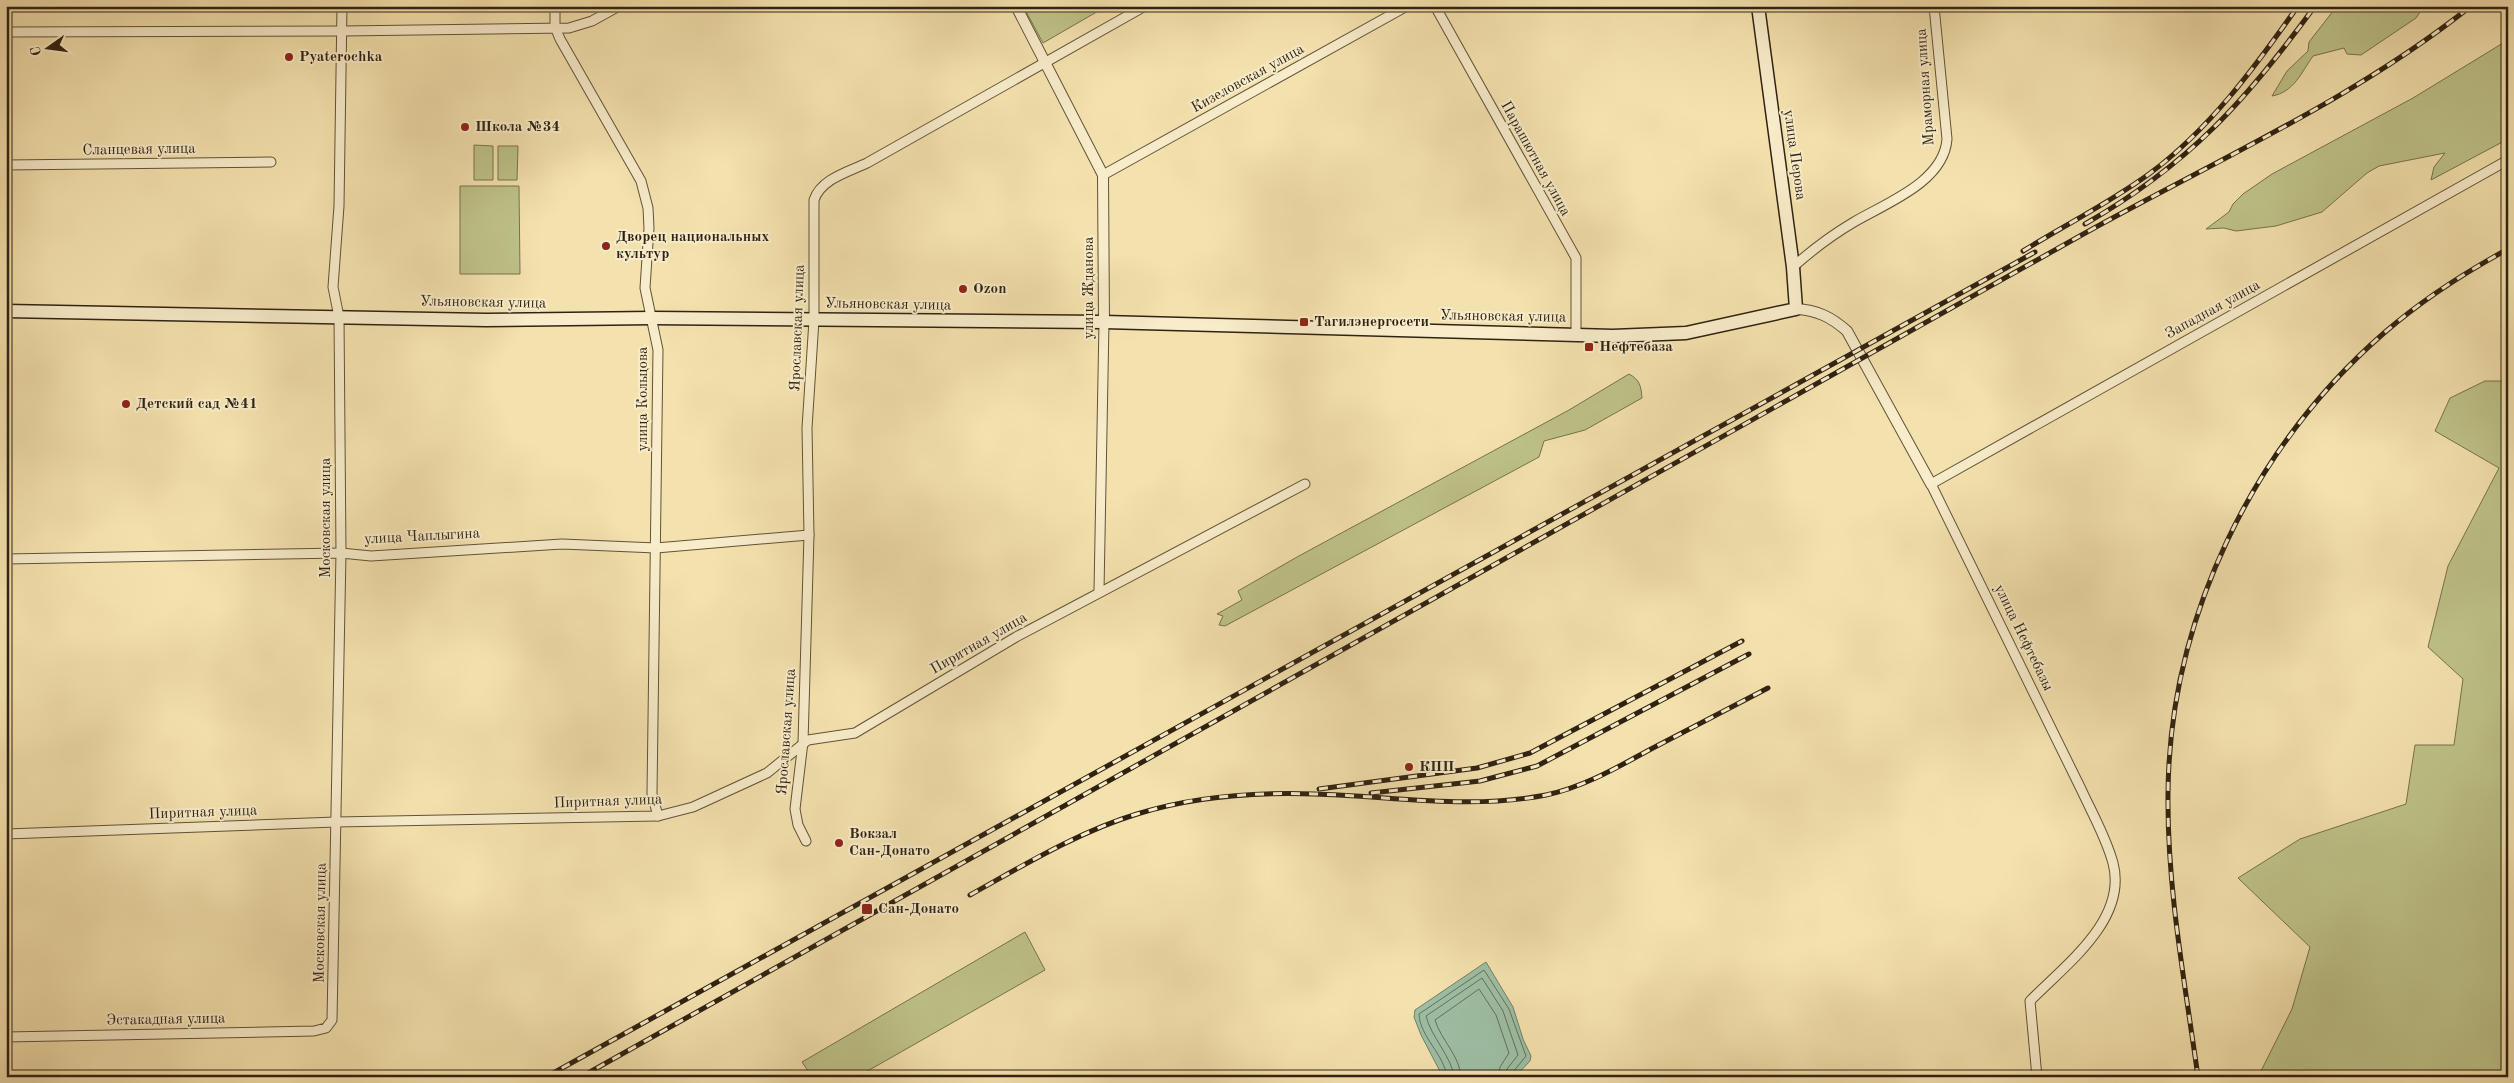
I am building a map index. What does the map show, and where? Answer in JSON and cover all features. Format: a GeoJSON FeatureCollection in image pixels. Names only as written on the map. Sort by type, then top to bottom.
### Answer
{"type":"FeatureCollection","features":[{"type":"Feature","properties":{"kind":"main road","name":"улица Перова"},"geometry":{"type":"LineString","coordinates":[[1758,6],[1793,267],[1796,309]]}},
{"type":"Feature","properties":{"kind":"main road","name":"Ульяновская улица"},"geometry":{"type":"LineString","coordinates":[[6,311],[486,320],[652,318],[1104,322],[1638,336],[1686,333],[1796,309]]}},
{"type":"Feature","properties":{"kind":"street","name":"Московская улица"},"geometry":{"type":"LineString","coordinates":[[326,1028],[332,1020],[334,1011],[341,553],[339,317],[333,287],[339,206],[342,6]]}},
{"type":"Feature","properties":{"kind":"street","name":"улица Кольцова"},"geometry":{"type":"LineString","coordinates":[[555,6],[555,27],[641,182],[648,208],[649,228],[645,288],[658,350],[652,794],[654,809],[658,816]]}},
{"type":"Feature","properties":{"kind":"street"},"geometry":{"type":"LineString","coordinates":[[6,32],[343,31],[579,26],[619,6]]}},
{"type":"Feature","properties":{"kind":"street","name":"улица Жданова"},"geometry":{"type":"LineString","coordinates":[[1016,6],[1038,44],[1044,63],[1104,175],[1104,322],[1099,591]]}},
{"type":"Feature","properties":{"kind":"street","name":"Ярославская улица"},"geometry":{"type":"LineString","coordinates":[[806,841],[798,825],[796,809],[803,742],[808,535],[807,428],[814,320],[814,200],[817,192],[828,182],[867,163],[1145,6]]}},
{"type":"Feature","properties":{"kind":"street","name":"Кизеловская улица"},"geometry":{"type":"LineString","coordinates":[[1104,175],[1407,6]]}},
{"type":"Feature","properties":{"kind":"street","name":"Парашютная улица"},"geometry":{"type":"LineString","coordinates":[[1434,6],[1576,258],[1576,334]]}},
{"type":"Feature","properties":{"kind":"street","name":"Мраморная улица"},"geometry":{"type":"LineString","coordinates":[[1793,267],[1833,235],[1911,190],[1942,158],[1947,139],[1934,6]]}},
{"type":"Feature","properties":{"kind":"street","name":"Западная улица"},"geometry":{"type":"LineString","coordinates":[[1931,484],[2508,160]]}},
{"type":"Feature","properties":{"kind":"street","name":"Сланцевая улица"},"geometry":{"type":"LineString","coordinates":[[6,165],[271,162]]}},
{"type":"Feature","properties":{"kind":"street","name":"улица Нефтебазы"},"geometry":{"type":"LineString","coordinates":[[1796,309],[1812,310],[1825,315],[1847,331],[1931,484],[2080,789],[2113,864],[2114,895],[2103,923],[2087,943],[2030,1001],[2038,1077]]}},
{"type":"Feature","properties":{"kind":"street","name":"Пиритная улица"},"geometry":{"type":"LineString","coordinates":[[6,834],[336,822],[658,816],[694,807],[767,773],[803,742],[855,733],[1016,637],[1099,591],[1305,484]]}},
{"type":"Feature","properties":{"kind":"street","name":"улица Чаплыгина"},"geometry":{"type":"LineString","coordinates":[[6,559],[341,553],[371,556],[562,544],[656,548],[808,535]]}},
{"type":"Feature","properties":{"kind":"street","name":"Эстакадная улица"},"geometry":{"type":"LineString","coordinates":[[6,1037],[314,1031],[326,1028]]}},
{"type":"Feature","properties":{"kind":"shaded area"},"geometry":{"type":"Polygon","coordinates":[[[1023,6],[1107,6],[1043,43],[1023,6]]]}},
{"type":"Feature","properties":{"kind":"shaded area"},"geometry":{"type":"Polygon","coordinates":[[[2337,6],[2424,6],[2416,18],[2361,55],[2347,54],[2344,48],[2313,56],[2301,75],[2291,86],[2280,94],[2272,96],[2287,71],[2308,51],[2309,42],[2337,6]]]}},
{"type":"Feature","properties":{"kind":"shaded area"},"geometry":{"type":"Polygon","coordinates":[[[2508,40],[2508,139],[2431,180],[2434,167],[2445,153],[2379,166],[2367,173],[2322,212],[2276,226],[2236,231],[2224,228],[2206,229],[2229,212],[2233,204],[2243,194],[2272,174],[2413,98],[2508,40]]]}},
{"type":"Feature","properties":{"kind":"shaded area"},"geometry":{"type":"Polygon","coordinates":[[[474,145],[493,146],[493,180],[474,180],[474,145]]]}},
{"type":"Feature","properties":{"kind":"shaded area"},"geometry":{"type":"Polygon","coordinates":[[[498,146],[518,146],[517,180],[498,180],[498,146]]]}},
{"type":"Feature","properties":{"kind":"shaded area"},"geometry":{"type":"Polygon","coordinates":[[[460,186],[519,186],[520,274],[460,274],[460,186]]]}},
{"type":"Feature","properties":{"kind":"shaded area"},"geometry":{"type":"Polygon","coordinates":[[[1629,374],[1639,384],[1642,398],[1585,430],[1544,441],[1539,457],[1225,626],[1219,625],[1223,616],[1217,614],[1242,600],[1238,591],[1297,557],[1569,410],[1629,374]]]}},
{"type":"Feature","properties":{"kind":"shaded area"},"geometry":{"type":"Polygon","coordinates":[[[2485,381],[2508,381],[2508,1077],[2258,1077],[2292,1009],[2310,947],[2238,878],[2300,839],[2406,804],[2415,745],[2454,745],[2463,679],[2428,647],[2448,566],[2499,468],[2435,431],[2450,398],[2485,381]]]}},
{"type":"Feature","properties":{"kind":"shaded area"},"geometry":{"type":"Polygon","coordinates":[[[1025,932],[1045,970],[857,1077],[812,1077],[802,1062],[1025,932]]]}},
{"type":"Feature","properties":{"kind":"water"},"geometry":{"type":"Polygon","coordinates":[[[1486,962],[1513,1007],[1523,1039],[1531,1056],[1530,1061],[1515,1077],[1443,1077],[1421,1035],[1414,1017],[1415,1010],[1486,962]]]}},
{"type":"Feature","properties":{"kind":"railway"},"geometry":{"type":"LineString","coordinates":[[2023,251],[2118,195],[2171,156],[2212,117],[2230,96],[2298,6]]}},
{"type":"Feature","properties":{"kind":"railway"},"geometry":{"type":"LineString","coordinates":[[2085,224],[2122,202],[2155,178],[2213,128],[2264,72],[2315,6]]}},
{"type":"Feature","properties":{"kind":"railway"},"geometry":{"type":"LineString","coordinates":[[581,1077],[2087,232],[2284,127],[2380,70],[2427,39],[2471,6]]}},
{"type":"Feature","properties":{"kind":"railway"},"geometry":{"type":"LineString","coordinates":[[2198,1077],[2170,865],[2168,794],[2172,729],[2184,664],[2202,601],[2227,541],[2258,483],[2295,429],[2337,378],[2384,333],[2413,309],[2459,277],[2508,249]]}},
{"type":"Feature","properties":{"kind":"railway"},"geometry":{"type":"LineString","coordinates":[[546,1077],[2035,252]]}},
{"type":"Feature","properties":{"kind":"railway"},"geometry":{"type":"LineString","coordinates":[[1319,789],[1477,768],[1530,753],[1742,641]]}},
{"type":"Feature","properties":{"kind":"railway"},"geometry":{"type":"LineString","coordinates":[[1371,793],[1480,781],[1537,766],[1749,654]]}},
{"type":"Feature","properties":{"kind":"railway"},"geometry":{"type":"LineString","coordinates":[[970,895],[1052,850],[1115,821],[1159,808],[1203,799],[1225,796],[1292,794],[1459,802],[1517,799],[1546,795],[1587,782],[1768,688]]}},
{"type":"Feature","properties":{"kind":"place","name":"Pyaterochka"},"geometry":{"type":"Point","coordinates":[289,57]}},
{"type":"Feature","properties":{"kind":"place","name":"Школа №34"},"geometry":{"type":"Point","coordinates":[465,127]}},
{"type":"Feature","properties":{"kind":"place","name":"Дворец национальных культур"},"geometry":{"type":"Point","coordinates":[606,246]}},
{"type":"Feature","properties":{"kind":"place","name":"Ozon"},"geometry":{"type":"Point","coordinates":[963,289]}},
{"type":"Feature","properties":{"kind":"place","name":"Тагилэнергосети"},"geometry":{"type":"Point","coordinates":[1304,322]}},
{"type":"Feature","properties":{"kind":"place","name":"Нефтебаза"},"geometry":{"type":"Point","coordinates":[1589,347]}},
{"type":"Feature","properties":{"kind":"place","name":"Детский сад №41"},"geometry":{"type":"Point","coordinates":[126,404]}},
{"type":"Feature","properties":{"kind":"place","name":"КПП"},"geometry":{"type":"Point","coordinates":[1409,767]}},
{"type":"Feature","properties":{"kind":"place","name":"Вокзал Сан-Донато"},"geometry":{"type":"Point","coordinates":[839,843]}},
{"type":"Feature","properties":{"kind":"place","name":"Сан-Донато"},"geometry":{"type":"Point","coordinates":[867,909]}}]}
